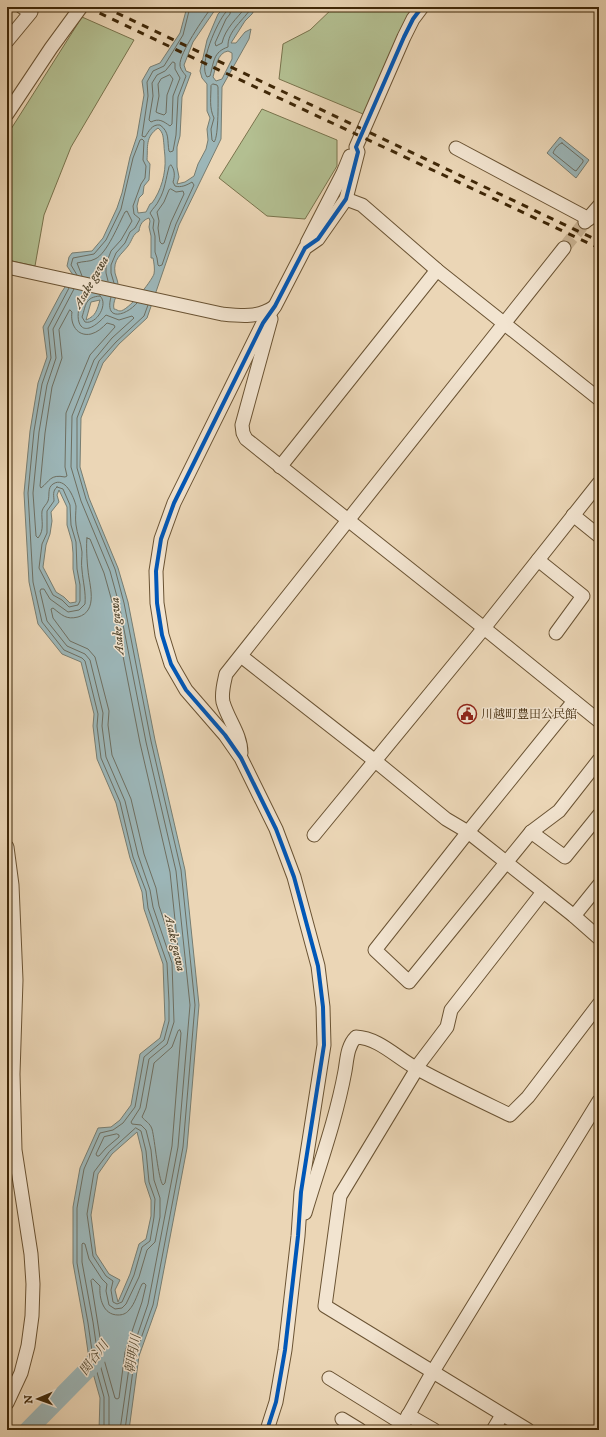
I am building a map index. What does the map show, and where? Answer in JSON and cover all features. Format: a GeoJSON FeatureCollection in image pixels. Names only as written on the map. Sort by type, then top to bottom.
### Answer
{"type":"FeatureCollection","features":[{"type":"Feature","properties":{"kind":"street"},"geometry":{"type":"LineString","coordinates":[[7,41],[31,12],[22,7]]}},
{"type":"Feature","properties":{"kind":"street"},"geometry":{"type":"LineString","coordinates":[[7,114],[51,48],[81,7]]}},
{"type":"Feature","properties":{"kind":"street"},"geometry":{"type":"LineString","coordinates":[[267,1430],[276,1402],[285,1350],[298,1236],[301,1192],[324,1045],[323,1007],[318,966],[294,877],[276,829],[241,758],[225,735],[186,690],[171,664],[162,635],[157,603],[156,571],[161,539],[174,503],[263,323],[275,306],[343,173],[351,153],[356,147],[404,37],[413,19],[422,7]]}},
{"type":"Feature","properties":{"kind":"street"},"geometry":{"type":"LineString","coordinates":[[305,248],[318,239],[346,199],[358,152],[356,147]]}},
{"type":"Feature","properties":{"kind":"street"},"geometry":{"type":"LineString","coordinates":[[456,148],[587,220],[599,206]]}},
{"type":"Feature","properties":{"kind":"street"},"geometry":{"type":"LineString","coordinates":[[346,199],[362,205],[437,270],[599,399]]}},
{"type":"Feature","properties":{"kind":"street"},"geometry":{"type":"LineString","coordinates":[[241,758],[241,744],[223,702],[223,687],[226,674],[564,248]]}},
{"type":"Feature","properties":{"kind":"street"},"geometry":{"type":"LineString","coordinates":[[7,267],[222,314],[248,316],[259,315],[267,312],[275,306]]}},
{"type":"Feature","properties":{"kind":"street"},"geometry":{"type":"LineString","coordinates":[[280,467],[437,270]]}},
{"type":"Feature","properties":{"kind":"street"},"geometry":{"type":"LineString","coordinates":[[275,306],[242,425],[243,433],[246,439],[599,721]]}},
{"type":"Feature","properties":{"kind":"street"},"geometry":{"type":"LineString","coordinates":[[314,835],[374,760],[484,628],[599,483]]}},
{"type":"Feature","properties":{"kind":"street"},"geometry":{"type":"LineString","coordinates":[[574,515],[599,536]]}},
{"type":"Feature","properties":{"kind":"street"},"geometry":{"type":"LineString","coordinates":[[538,560],[582,596],[556,633]]}},
{"type":"Feature","properties":{"kind":"street"},"geometry":{"type":"LineString","coordinates":[[240,656],[374,760],[446,819],[468,832],[574,916],[599,938]]}},
{"type":"Feature","properties":{"kind":"street"},"geometry":{"type":"LineString","coordinates":[[574,701],[468,832],[376,950],[409,982],[531,832],[559,811],[595,774],[599,760]]}},
{"type":"Feature","properties":{"kind":"street"},"geometry":{"type":"LineString","coordinates":[[531,832],[565,857],[599,815]]}},
{"type":"Feature","properties":{"kind":"street"},"geometry":{"type":"LineString","coordinates":[[7,847],[12,885],[16,980],[10,1071],[15,1150],[31,1254],[33,1284],[32,1316],[28,1346],[21,1373],[7,1403]]}},
{"type":"Feature","properties":{"kind":"street"},"geometry":{"type":"LineString","coordinates":[[574,916],[599,885]]}},
{"type":"Feature","properties":{"kind":"street"},"geometry":{"type":"LineString","coordinates":[[528,1430],[432,1373],[325,1306],[340,1196],[416,1068],[447,1027],[451,1010],[543,892]]}},
{"type":"Feature","properties":{"kind":"street"},"geometry":{"type":"LineString","coordinates":[[298,1236],[335,1114],[352,1041],[356,1037],[373,1040],[416,1068],[510,1115],[528,1096],[599,1004]]}},
{"type":"Feature","properties":{"kind":"street"},"geometry":{"type":"LineString","coordinates":[[404,1423],[432,1373],[599,1101]]}},
{"type":"Feature","properties":{"kind":"street"},"geometry":{"type":"LineString","coordinates":[[330,1378],[404,1423],[434,1430]]}},
{"type":"Feature","properties":{"kind":"street"},"geometry":{"type":"LineString","coordinates":[[493,1430],[502,1415]]}},
{"type":"Feature","properties":{"kind":"street"},"geometry":{"type":"LineString","coordinates":[[342,1419],[360,1430]]}},
{"type":"Feature","properties":{"kind":"green space"},"geometry":{"type":"Polygon","coordinates":[[[334,7],[416,7],[363,114],[279,79],[283,44],[310,30],[334,7]]]}},
{"type":"Feature","properties":{"kind":"green space"},"geometry":{"type":"Polygon","coordinates":[[[82,17],[134,40],[71,147],[44,215],[35,266],[7,260],[7,138],[11,129],[82,17]]]}},
{"type":"Feature","properties":{"kind":"green space"},"geometry":{"type":"Polygon","coordinates":[[[262,109],[337,140],[337,166],[305,219],[267,216],[219,178],[262,109]]]}},
{"type":"Feature","properties":{"kind":"water"},"geometry":{"type":"Polygon","coordinates":[[[187,7],[219,7],[215,10],[193,42],[184,65],[186,71],[191,73],[182,97],[180,136],[177,147],[177,167],[179,177],[177,184],[185,182],[194,176],[198,164],[206,149],[208,140],[207,129],[210,118],[207,111],[207,84],[202,78],[200,71],[207,40],[218,14],[222,10],[222,7],[256,7],[231,43],[236,43],[245,32],[251,29],[249,39],[222,87],[221,139],[179,225],[147,318],[119,344],[103,363],[81,418],[80,467],[89,498],[118,568],[128,602],[155,740],[185,870],[199,1005],[187,1148],[157,1306],[139,1356],[129,1430],[99,1430],[100,1398],[89,1359],[73,1263],[73,1207],[80,1168],[98,1128],[111,1127],[120,1120],[131,1105],[140,1054],[160,1038],[165,1020],[163,964],[144,909],[142,892],[130,858],[116,803],[97,759],[93,726],[94,714],[81,662],[62,654],[38,624],[29,582],[24,493],[30,431],[38,383],[47,357],[43,327],[61,293],[73,275],[67,266],[69,257],[72,253],[92,251],[103,238],[117,208],[137,136],[144,95],[142,81],[150,67],[160,63],[180,33],[187,7]],[[228,51],[224,52],[219,57],[216,65],[213,77],[216,81],[222,79],[232,59],[232,53],[228,51]],[[158,128],[151,135],[147,147],[147,160],[150,164],[149,180],[144,186],[143,194],[139,198],[137,206],[138,213],[146,212],[158,193],[164,176],[165,156],[162,134],[158,128]],[[149,218],[141,224],[139,231],[115,264],[118,291],[114,303],[114,309],[119,311],[124,310],[133,301],[144,289],[154,274],[153,258],[151,258],[150,221],[149,218]],[[100,300],[91,302],[86,320],[94,315],[100,300]],[[59,490],[57,495],[59,502],[51,512],[52,521],[50,534],[46,545],[43,567],[56,592],[70,603],[76,602],[72,542],[67,525],[67,507],[59,490]],[[137,1132],[112,1154],[98,1174],[91,1215],[96,1254],[109,1274],[120,1280],[115,1290],[118,1302],[130,1274],[139,1244],[146,1239],[151,1216],[151,1200],[145,1182],[142,1152],[137,1132]]]}},
{"type":"Feature","properties":{"kind":"water"},"geometry":{"type":"Polygon","coordinates":[[[560,137],[589,160],[576,178],[547,153],[560,137]]]}},
{"type":"Feature","properties":{"kind":"waterway","name":"関谷川"},"geometry":{"type":"LineString","coordinates":[[28,1430],[92,1365],[104,1346]]}},
{"type":"Feature","properties":{"kind":"tunnel"},"geometry":{"type":"LineString","coordinates":[[564,248],[585,222]]}},
{"type":"Feature","properties":{"kind":"railway"},"geometry":{"type":"LineString","coordinates":[[87,7],[599,248]]}},
{"type":"Feature","properties":{"kind":"railway"},"geometry":{"type":"LineString","coordinates":[[104,7],[599,241]]}},
{"type":"Feature","properties":{"kind":"cycle path"},"geometry":{"type":"LineString","coordinates":[[267,1430],[276,1402],[285,1350],[298,1236],[301,1192],[324,1045],[323,1007],[318,966],[294,877],[276,829],[241,758],[225,735],[186,690],[171,664],[162,635],[157,603],[156,571],[161,539],[174,503],[263,323],[275,306],[305,248],[318,239],[346,199],[358,152],[356,147],[404,37],[413,19],[422,7]]}},
{"type":"Feature","properties":{"kind":"place","name":"川越町豊田公民館"},"geometry":{"type":"Point","coordinates":[467,714]}},
{"type":"Feature","properties":{"kind":"water label","name":"Asake gawa"},"geometry":{"type":"Point","coordinates":[91,282]}},
{"type":"Feature","properties":{"kind":"water label","name":"Asake gawa"},"geometry":{"type":"Point","coordinates":[117,626]}},
{"type":"Feature","properties":{"kind":"water label","name":"Asake gawa"},"geometry":{"type":"Point","coordinates":[175,943]}},
{"type":"Feature","properties":{"kind":"water label","name":"朝明川"},"geometry":{"type":"Point","coordinates":[133,1354]}}]}
